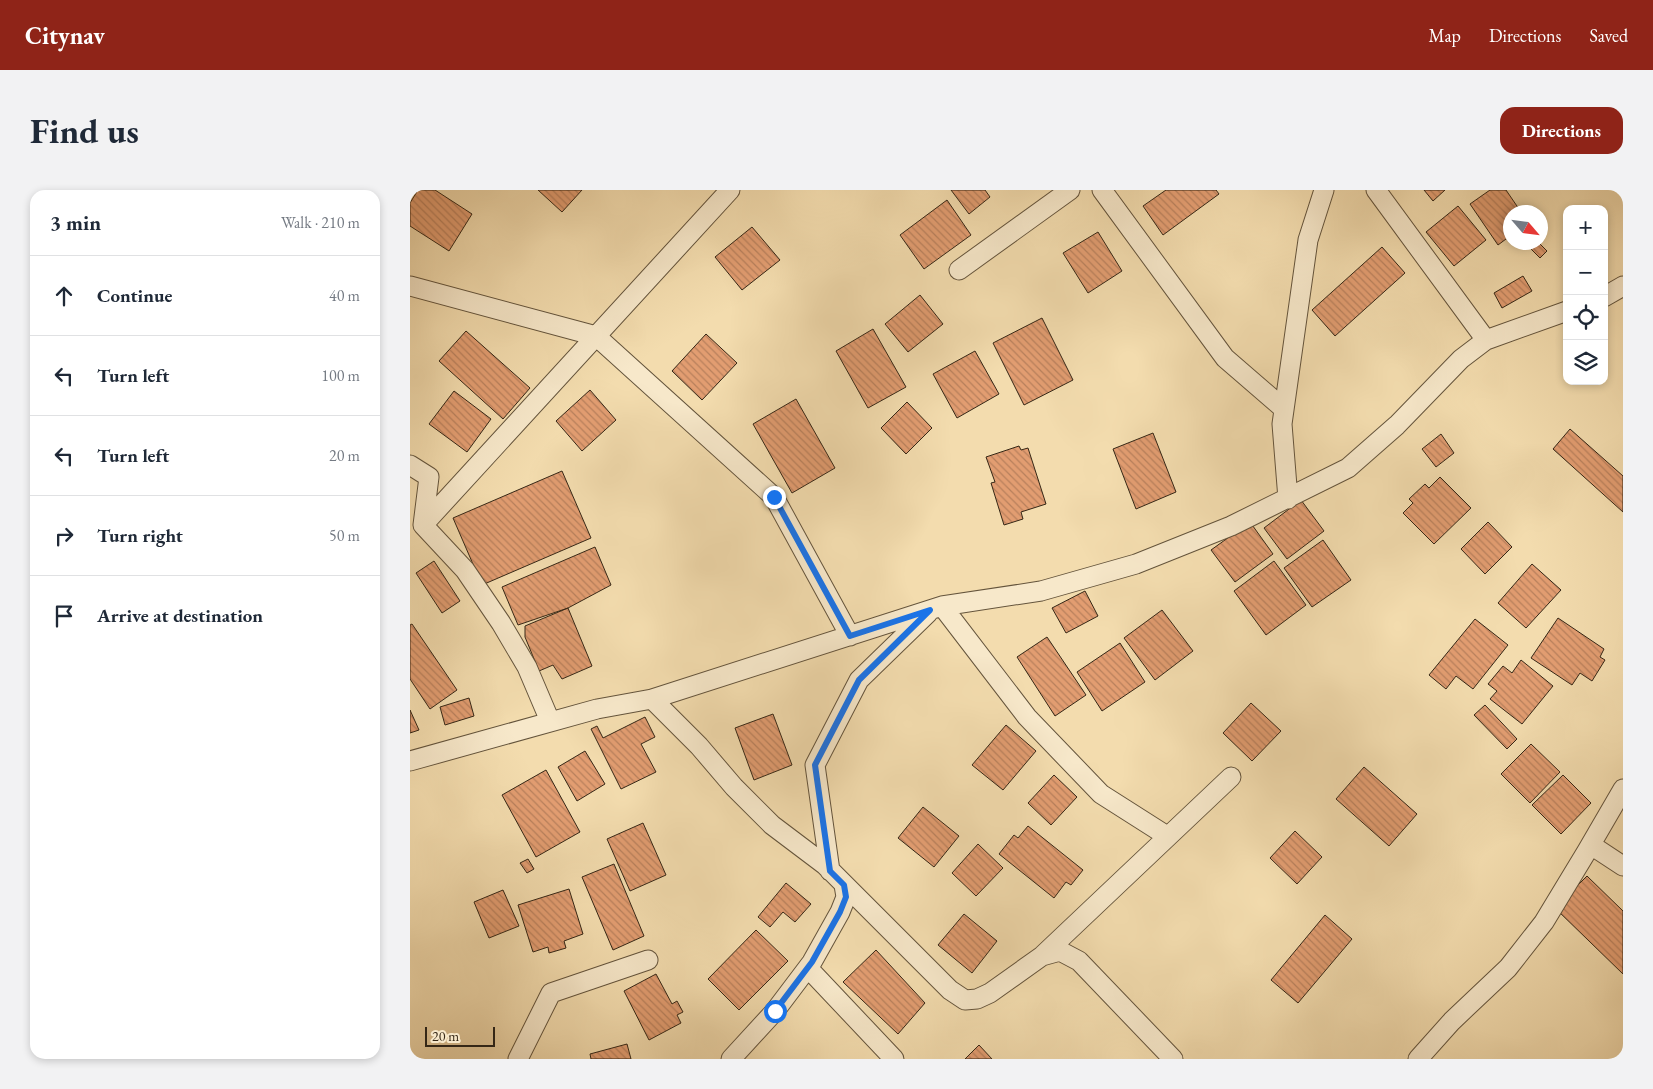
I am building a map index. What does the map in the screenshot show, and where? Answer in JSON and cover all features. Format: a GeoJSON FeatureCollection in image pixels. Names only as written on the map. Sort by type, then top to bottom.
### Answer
{"type":"FeatureCollection","features":[{"type":"Feature","properties":{"kind":"street"},"geometry":{"type":"LineString","coordinates":[[424,525],[730,190]]}},
{"type":"Feature","properties":{"kind":"street"},"geometry":{"type":"LineString","coordinates":[[959,270],[1070,190]]}},
{"type":"Feature","properties":{"kind":"street"},"geometry":{"type":"LineString","coordinates":[[1102,190],[1225,358],[1284,409]]}},
{"type":"Feature","properties":{"kind":"street"},"geometry":{"type":"LineString","coordinates":[[1288,499],[1282,424],[1308,240],[1324,190]]}},
{"type":"Feature","properties":{"kind":"street"},"geometry":{"type":"LineString","coordinates":[[1376,190],[1486,340]]}},
{"type":"Feature","properties":{"kind":"street"},"geometry":{"type":"LineString","coordinates":[[410,286],[596,336],[774,497],[850,636]]}},
{"type":"Feature","properties":{"kind":"street"},"geometry":{"type":"LineString","coordinates":[[1607,295],[1623,286]]}},
{"type":"Feature","properties":{"kind":"street"},"geometry":{"type":"LineString","coordinates":[[410,761],[550,721],[597,709],[652,699],[936,608],[1041,592],[1136,564],[1230,526],[1348,468],[1398,425],[1461,359],[1486,340],[1563,312]]}},
{"type":"Feature","properties":{"kind":"street"},"geometry":{"type":"LineString","coordinates":[[410,465],[429,477],[424,525],[465,570],[501,623],[527,667],[550,721]]}},
{"type":"Feature","properties":{"kind":"street"},"geometry":{"type":"LineString","coordinates":[[936,608],[1027,716],[1101,794],[1167,836]]}},
{"type":"Feature","properties":{"kind":"street"},"geometry":{"type":"LineString","coordinates":[[830,871],[815,765],[859,680],[936,608]]}},
{"type":"Feature","properties":{"kind":"street"},"geometry":{"type":"LineString","coordinates":[[652,699],[699,746],[734,787],[772,825],[830,871],[950,990],[965,1000],[977,1000],[990,993],[1042,956],[1231,777]]}},
{"type":"Feature","properties":{"kind":"street"},"geometry":{"type":"LineString","coordinates":[[1418,1059],[1452,1021],[1508,968],[1544,922],[1623,789]]}},
{"type":"Feature","properties":{"kind":"street"},"geometry":{"type":"LineString","coordinates":[[1590,845],[1623,866]]}},
{"type":"Feature","properties":{"kind":"street"},"geometry":{"type":"LineString","coordinates":[[731,1059],[775,1011],[808,968],[840,912],[846,897],[844,885]]}},
{"type":"Feature","properties":{"kind":"street"},"geometry":{"type":"LineString","coordinates":[[1042,956],[1060,951],[1078,961],[1173,1059]]}},
{"type":"Feature","properties":{"kind":"street"},"geometry":{"type":"LineString","coordinates":[[518,1059],[551,992],[648,960]]}},
{"type":"Feature","properties":{"kind":"street"},"geometry":{"type":"LineString","coordinates":[[808,968],[894,1059]]}},
{"type":"Feature","properties":{"kind":"building"},"geometry":{"type":"Polygon","coordinates":[[[418,190],[435,190],[472,214],[449,251],[410,226],[410,203],[418,190]]]}},
{"type":"Feature","properties":{"kind":"building"},"geometry":{"type":"Polygon","coordinates":[[[538,190],[582,190],[562,212],[538,190]]]}},
{"type":"Feature","properties":{"kind":"building"},"geometry":{"type":"Polygon","coordinates":[[[951,190],[985,190],[990,197],[969,214],[951,190]]]}},
{"type":"Feature","properties":{"kind":"building"},"geometry":{"type":"Polygon","coordinates":[[[1166,190],[1216,190],[1219,194],[1163,235],[1143,206],[1166,190]]]}},
{"type":"Feature","properties":{"kind":"building"},"geometry":{"type":"Polygon","coordinates":[[[1424,190],[1445,190],[1433,201],[1424,190]]]}},
{"type":"Feature","properties":{"kind":"building"},"geometry":{"type":"Polygon","coordinates":[[[1490,190],[1506,190],[1516,205],[1503,205],[1503,241],[1498,245],[1470,204],[1490,190]]]}},
{"type":"Feature","properties":{"kind":"building"},"geometry":{"type":"Polygon","coordinates":[[[947,200],[971,235],[924,269],[900,235],[947,200]]]}},
{"type":"Feature","properties":{"kind":"building"},"geometry":{"type":"Polygon","coordinates":[[[1458,206],[1486,240],[1454,266],[1426,232],[1458,206]]]}},
{"type":"Feature","properties":{"kind":"building"},"geometry":{"type":"Polygon","coordinates":[[[752,227],[780,260],[742,290],[715,257],[752,227]]]}},
{"type":"Feature","properties":{"kind":"building"},"geometry":{"type":"Polygon","coordinates":[[[1098,232],[1122,271],[1088,293],[1063,253],[1098,232]]]}},
{"type":"Feature","properties":{"kind":"building"},"geometry":{"type":"Polygon","coordinates":[[[1382,247],[1405,273],[1335,336],[1312,310],[1382,247]]]}},
{"type":"Feature","properties":{"kind":"building"},"geometry":{"type":"Polygon","coordinates":[[[1532,250],[1547,251],[1540,258],[1532,250]]]}},
{"type":"Feature","properties":{"kind":"building"},"geometry":{"type":"Polygon","coordinates":[[[1523,276],[1532,291],[1502,308],[1494,293],[1523,276]]]}},
{"type":"Feature","properties":{"kind":"building"},"geometry":{"type":"Polygon","coordinates":[[[920,295],[943,324],[908,352],[885,324],[920,295]]]}},
{"type":"Feature","properties":{"kind":"building"},"geometry":{"type":"Polygon","coordinates":[[[1042,318],[1073,380],[1024,405],[993,343],[1042,318]]]}},
{"type":"Feature","properties":{"kind":"building"},"geometry":{"type":"Polygon","coordinates":[[[873,329],[906,387],[868,408],[836,351],[873,329]]]}},
{"type":"Feature","properties":{"kind":"building"},"geometry":{"type":"Polygon","coordinates":[[[466,331],[530,388],[503,419],[439,361],[466,331]]]}},
{"type":"Feature","properties":{"kind":"building"},"geometry":{"type":"Polygon","coordinates":[[[706,334],[737,363],[702,400],[672,371],[706,334]]]}},
{"type":"Feature","properties":{"kind":"building"},"geometry":{"type":"Polygon","coordinates":[[[975,351],[999,394],[957,418],[933,374],[975,351]]]}},
{"type":"Feature","properties":{"kind":"building"},"geometry":{"type":"Polygon","coordinates":[[[590,390],[616,420],[582,451],[556,421],[590,390]]]}},
{"type":"Feature","properties":{"kind":"building"},"geometry":{"type":"Polygon","coordinates":[[[454,391],[491,419],[467,452],[429,424],[454,391]]]}},
{"type":"Feature","properties":{"kind":"building"},"geometry":{"type":"Polygon","coordinates":[[[796,399],[835,468],[792,493],[753,424],[796,399]]]}},
{"type":"Feature","properties":{"kind":"building"},"geometry":{"type":"Polygon","coordinates":[[[907,402],[932,428],[906,454],[881,428],[907,402]]]}},
{"type":"Feature","properties":{"kind":"building"},"geometry":{"type":"Polygon","coordinates":[[[1570,429],[1623,476],[1623,512],[1553,449],[1570,429]]]}},
{"type":"Feature","properties":{"kind":"building"},"geometry":{"type":"Polygon","coordinates":[[[1153,433],[1176,492],[1136,509],[1113,449],[1153,433]]]}},
{"type":"Feature","properties":{"kind":"building"},"geometry":{"type":"Polygon","coordinates":[[[1441,434],[1454,453],[1436,467],[1422,449],[1441,434]]]}},
{"type":"Feature","properties":{"kind":"building"},"geometry":{"type":"Polygon","coordinates":[[[1019,446],[1021,450],[1028,448],[1046,504],[1021,512],[1023,519],[1004,525],[991,483],[995,482],[986,457],[1019,446]]]}},
{"type":"Feature","properties":{"kind":"building"},"geometry":{"type":"Polygon","coordinates":[[[562,471],[591,538],[482,585],[453,518],[562,471]]]}},
{"type":"Feature","properties":{"kind":"building"},"geometry":{"type":"Polygon","coordinates":[[[1440,477],[1471,508],[1434,544],[1403,513],[1413,503],[1409,499],[1425,484],[1429,488],[1440,477]]]}},
{"type":"Feature","properties":{"kind":"building"},"geometry":{"type":"Polygon","coordinates":[[[1301,500],[1324,531],[1287,559],[1264,528],[1301,500]]]}},
{"type":"Feature","properties":{"kind":"building"},"geometry":{"type":"Polygon","coordinates":[[[1250,522],[1273,554],[1235,582],[1211,550],[1250,522]]]}},
{"type":"Feature","properties":{"kind":"building"},"geometry":{"type":"Polygon","coordinates":[[[1488,522],[1512,547],[1485,574],[1461,549],[1488,522]]]}},
{"type":"Feature","properties":{"kind":"building"},"geometry":{"type":"Polygon","coordinates":[[[1323,540],[1351,580],[1312,607],[1284,568],[1323,540]]]}},
{"type":"Feature","properties":{"kind":"building"},"geometry":{"type":"Polygon","coordinates":[[[595,547],[611,585],[568,608],[518,625],[502,587],[595,547]]]}},
{"type":"Feature","properties":{"kind":"building"},"geometry":{"type":"Polygon","coordinates":[[[434,561],[460,601],[442,613],[416,573],[434,561]]]}},
{"type":"Feature","properties":{"kind":"building"},"geometry":{"type":"Polygon","coordinates":[[[1274,561],[1306,605],[1266,635],[1234,591],[1274,561]]]}},
{"type":"Feature","properties":{"kind":"building"},"geometry":{"type":"Polygon","coordinates":[[[1532,564],[1561,590],[1526,628],[1498,603],[1532,564]]]}},
{"type":"Feature","properties":{"kind":"building"},"geometry":{"type":"Polygon","coordinates":[[[1085,591],[1098,616],[1066,633],[1052,608],[1085,591]]]}},
{"type":"Feature","properties":{"kind":"building"},"geometry":{"type":"Polygon","coordinates":[[[568,608],[592,666],[562,679],[553,665],[539,671],[525,637],[525,626],[568,608]]]}},
{"type":"Feature","properties":{"kind":"building"},"geometry":{"type":"Polygon","coordinates":[[[1162,610],[1193,651],[1155,680],[1124,638],[1162,610]]]}},
{"type":"Feature","properties":{"kind":"building"},"geometry":{"type":"Polygon","coordinates":[[[1558,618],[1604,649],[1600,657],[1605,660],[1592,681],[1580,673],[1572,685],[1531,658],[1558,618]]]}},
{"type":"Feature","properties":{"kind":"building"},"geometry":{"type":"Polygon","coordinates":[[[1475,619],[1508,645],[1473,689],[1456,676],[1446,689],[1429,675],[1475,619]]]}},
{"type":"Feature","properties":{"kind":"building"},"geometry":{"type":"Polygon","coordinates":[[[412,624],[457,690],[430,709],[410,679],[410,625],[412,624]]]}},
{"type":"Feature","properties":{"kind":"building"},"geometry":{"type":"Polygon","coordinates":[[[1047,637],[1086,695],[1055,716],[1017,657],[1047,637]]]}},
{"type":"Feature","properties":{"kind":"building"},"geometry":{"type":"Polygon","coordinates":[[[1120,643],[1145,682],[1102,711],[1077,672],[1120,643]]]}},
{"type":"Feature","properties":{"kind":"building"},"geometry":{"type":"Polygon","coordinates":[[[1521,660],[1553,686],[1522,724],[1490,699],[1497,691],[1488,684],[1503,666],[1512,673],[1521,660]]]}},
{"type":"Feature","properties":{"kind":"building"},"geometry":{"type":"Polygon","coordinates":[[[469,698],[474,716],[445,725],[440,707],[469,698]]]}},
{"type":"Feature","properties":{"kind":"building"},"geometry":{"type":"Polygon","coordinates":[[[1251,703],[1281,731],[1252,761],[1223,733],[1251,703]]]}},
{"type":"Feature","properties":{"kind":"building"},"geometry":{"type":"Polygon","coordinates":[[[1485,705],[1517,739],[1507,749],[1474,715],[1485,705]]]}},
{"type":"Feature","properties":{"kind":"building"},"geometry":{"type":"Polygon","coordinates":[[[410,710],[419,730],[410,733],[410,710]]]}},
{"type":"Feature","properties":{"kind":"building"},"geometry":{"type":"Polygon","coordinates":[[[773,714],[792,765],[754,780],[735,728],[773,714]]]}},
{"type":"Feature","properties":{"kind":"building"},"geometry":{"type":"Polygon","coordinates":[[[645,717],[655,737],[641,744],[656,772],[621,789],[591,729],[597,726],[603,738],[645,717]]]}},
{"type":"Feature","properties":{"kind":"building"},"geometry":{"type":"Polygon","coordinates":[[[1006,725],[1036,751],[1003,790],[972,765],[1006,725]]]}},
{"type":"Feature","properties":{"kind":"building"},"geometry":{"type":"Polygon","coordinates":[[[1531,744],[1560,772],[1530,803],[1501,774],[1531,744]]]}},
{"type":"Feature","properties":{"kind":"building"},"geometry":{"type":"Polygon","coordinates":[[[585,751],[605,784],[577,801],[558,767],[585,751]]]}},
{"type":"Feature","properties":{"kind":"building"},"geometry":{"type":"Polygon","coordinates":[[[1364,767],[1417,814],[1389,846],[1336,799],[1364,767]]]}},
{"type":"Feature","properties":{"kind":"building"},"geometry":{"type":"Polygon","coordinates":[[[546,770],[580,832],[536,857],[502,795],[546,770]]]}},
{"type":"Feature","properties":{"kind":"building"},"geometry":{"type":"Polygon","coordinates":[[[1054,775],[1077,797],[1051,825],[1028,803],[1054,775]]]}},
{"type":"Feature","properties":{"kind":"building"},"geometry":{"type":"Polygon","coordinates":[[[1563,775],[1591,803],[1561,834],[1532,805],[1563,775]]]}},
{"type":"Feature","properties":{"kind":"building"},"geometry":{"type":"Polygon","coordinates":[[[923,807],[959,836],[934,867],[898,838],[923,807]]]}},
{"type":"Feature","properties":{"kind":"building"},"geometry":{"type":"Polygon","coordinates":[[[643,823],[666,875],[630,891],[607,839],[643,823]]]}},
{"type":"Feature","properties":{"kind":"building"},"geometry":{"type":"Polygon","coordinates":[[[1028,826],[1083,870],[1071,885],[1066,882],[1054,898],[999,854],[1014,835],[1018,838],[1028,826]]]}},
{"type":"Feature","properties":{"kind":"building"},"geometry":{"type":"Polygon","coordinates":[[[1295,831],[1322,857],[1297,884],[1270,858],[1295,831]]]}},
{"type":"Feature","properties":{"kind":"building"},"geometry":{"type":"Polygon","coordinates":[[[978,844],[1003,868],[976,896],[952,873],[978,844]]]}},
{"type":"Feature","properties":{"kind":"building"},"geometry":{"type":"Polygon","coordinates":[[[528,859],[534,869],[527,873],[520,863],[528,859]]]}},
{"type":"Feature","properties":{"kind":"building"},"geometry":{"type":"Polygon","coordinates":[[[614,864],[644,936],[613,950],[582,877],[614,864]]]}},
{"type":"Feature","properties":{"kind":"building"},"geometry":{"type":"Polygon","coordinates":[[[1587,876],[1623,911],[1623,974],[1555,908],[1587,876]]]}},
{"type":"Feature","properties":{"kind":"building"},"geometry":{"type":"Polygon","coordinates":[[[786,883],[811,904],[795,922],[783,912],[770,927],[758,917],[786,883]]]}},
{"type":"Feature","properties":{"kind":"building"},"geometry":{"type":"Polygon","coordinates":[[[569,889],[583,934],[564,941],[566,948],[549,953],[548,947],[533,952],[518,905],[569,889]]]}},
{"type":"Feature","properties":{"kind":"building"},"geometry":{"type":"Polygon","coordinates":[[[503,890],[519,926],[489,938],[474,902],[503,890]]]}},
{"type":"Feature","properties":{"kind":"building"},"geometry":{"type":"Polygon","coordinates":[[[964,914],[997,941],[972,973],[938,945],[964,914]]]}},
{"type":"Feature","properties":{"kind":"building"},"geometry":{"type":"Polygon","coordinates":[[[1325,915],[1352,939],[1298,1003],[1271,980],[1325,915]]]}},
{"type":"Feature","properties":{"kind":"building"},"geometry":{"type":"Polygon","coordinates":[[[756,930],[788,961],[739,1010],[708,979],[756,930]]]}},
{"type":"Feature","properties":{"kind":"building"},"geometry":{"type":"Polygon","coordinates":[[[876,950],[925,1003],[898,1034],[843,982],[876,950]]]}},
{"type":"Feature","properties":{"kind":"building"},"geometry":{"type":"Polygon","coordinates":[[[656,974],[672,1004],[677,1001],[683,1012],[677,1015],[681,1023],[649,1040],[624,991],[656,974]]]}},
{"type":"Feature","properties":{"kind":"building"},"geometry":{"type":"Polygon","coordinates":[[[627,1044],[631,1059],[591,1059],[590,1054],[627,1044]]]}},
{"type":"Feature","properties":{"kind":"building"},"geometry":{"type":"Polygon","coordinates":[[[979,1045],[992,1059],[965,1059],[979,1045]]]}},
{"type":"Feature","properties":{"kind":"route"},"geometry":{"type":"LineString","coordinates":[[774,497],[850,636],[930,610],[859,680],[815,765],[830,871],[844,885],[846,897],[840,912],[812,962],[775,1011]]}}]}
